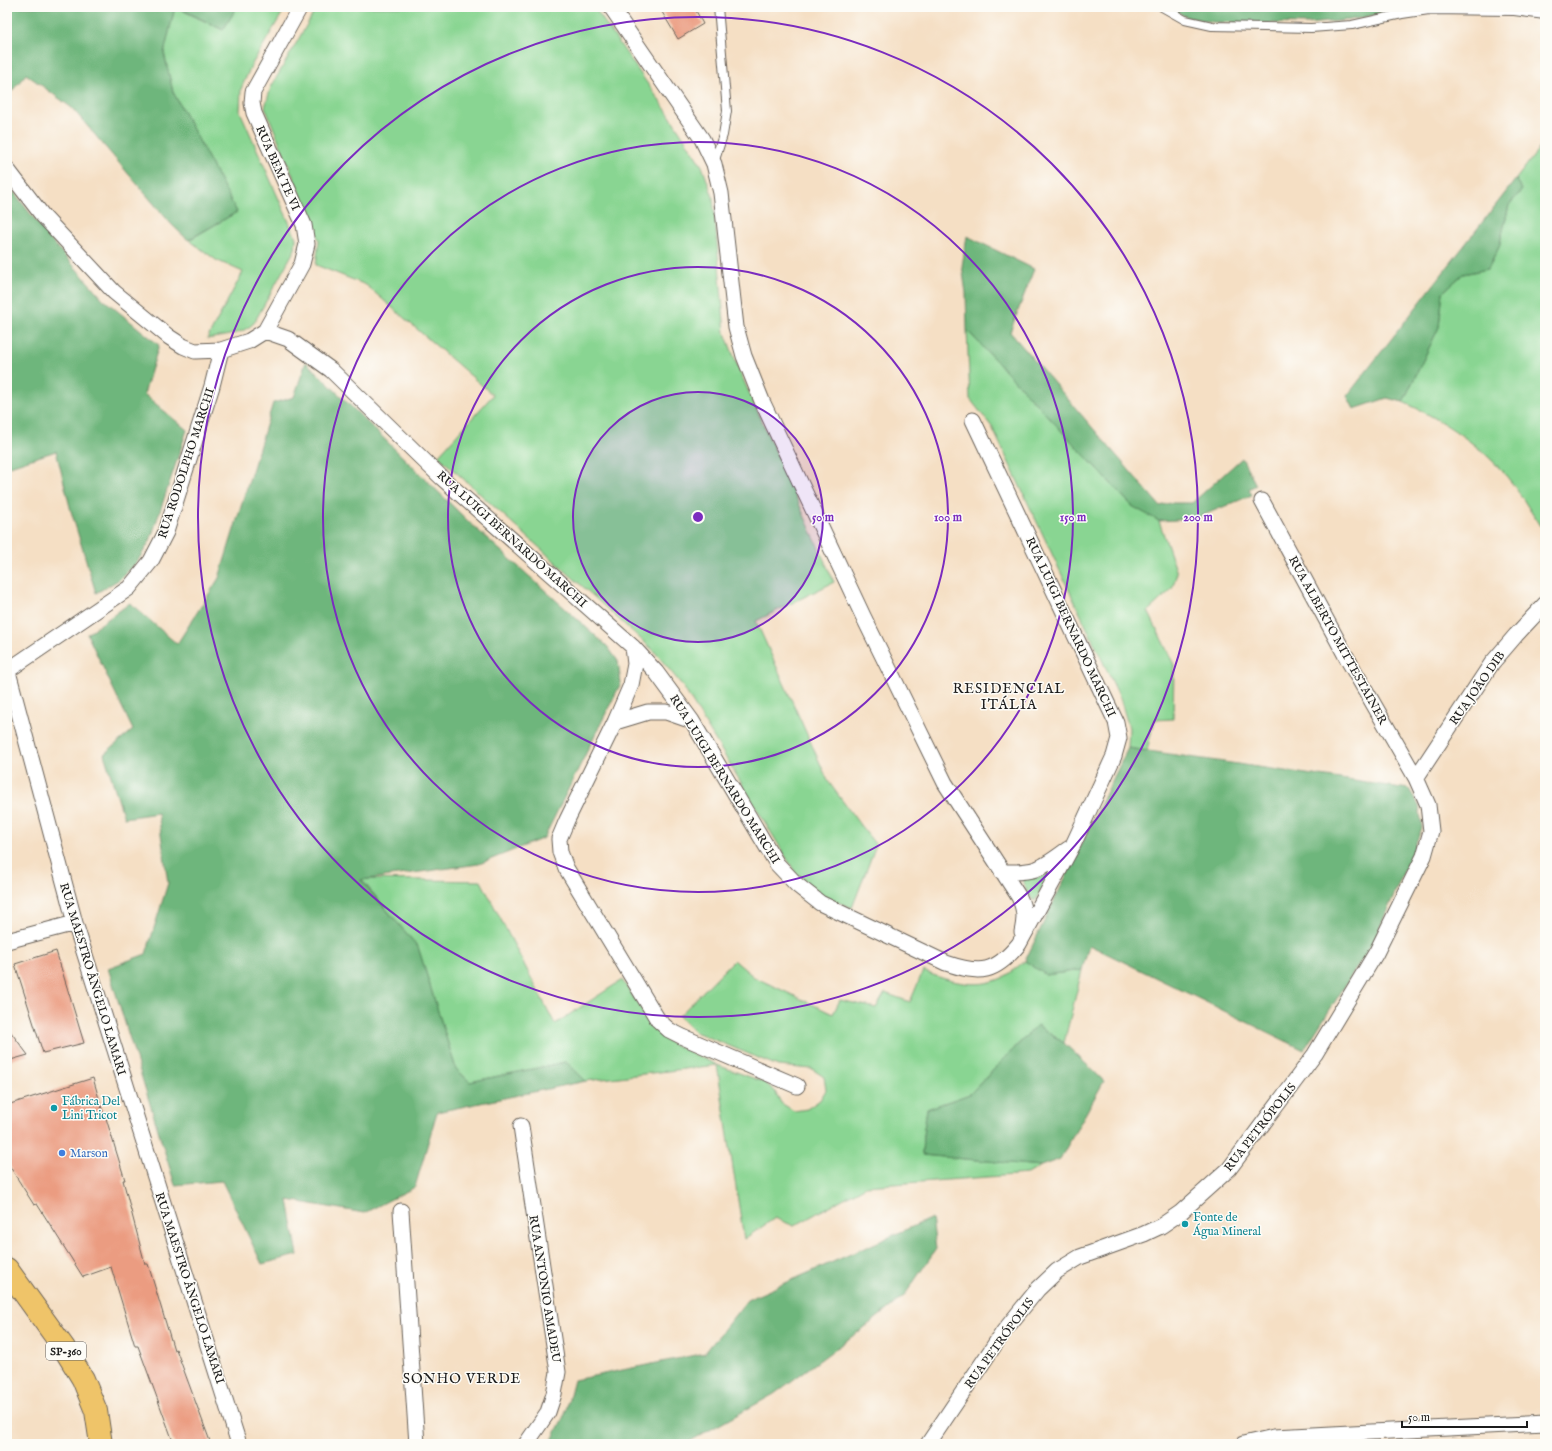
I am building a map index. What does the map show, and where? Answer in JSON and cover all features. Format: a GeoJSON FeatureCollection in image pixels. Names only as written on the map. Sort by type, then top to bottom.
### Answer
{"type":"FeatureCollection","features":[{"type":"Feature","properties":{"kind":"main road","name":"SP-360"},"geometry":{"type":"LineString","coordinates":[[7,1269],[64,1348],[83,1379],[96,1411],[101,1444]]}},
{"type":"Feature","properties":{"kind":"street","name":"RUA BEM TE VI"},"geometry":{"type":"LineString","coordinates":[[265,331],[302,264],[307,244],[304,226],[254,113],[252,103],[253,92],[300,7]]}},
{"type":"Feature","properties":{"kind":"street"},"geometry":{"type":"LineString","coordinates":[[611,7],[702,140],[714,164],[721,192],[736,327],[744,356],[762,401],[863,616],[945,783],[1002,872],[1020,897],[1024,908],[1025,918],[1019,944]]}},
{"type":"Feature","properties":{"kind":"street"},"geometry":{"type":"LineString","coordinates":[[7,169],[43,216],[114,292],[168,337],[195,351],[221,350],[249,341],[265,331]]}},
{"type":"Feature","properties":{"kind":"street","name":"RUA LUIGI BERNARDO MARCHI"},"geometry":{"type":"LineString","coordinates":[[265,331],[288,339],[331,370],[442,478],[633,647],[656,672],[692,721],[777,864],[797,885],[820,903],[946,963],[966,970],[982,970],[1008,958],[1019,944],[1073,845],[1114,756],[1119,738],[1116,722],[973,420]]}},
{"type":"Feature","properties":{"kind":"street","name":"RUA RODOLPHO MARCHI"},"geometry":{"type":"LineString","coordinates":[[7,670],[129,588],[151,561],[166,532],[212,386],[221,350]]}},
{"type":"Feature","properties":{"kind":"street","name":"RUA ALBERTO MITTESTAINER"},"geometry":{"type":"LineString","coordinates":[[1262,501],[1347,658],[1416,778]]}},
{"type":"Feature","properties":{"kind":"street","name":"RUA JOÃO DIB"},"geometry":{"type":"LineString","coordinates":[[1416,778],[1492,663],[1545,604]]}},
{"type":"Feature","properties":{"kind":"street"},"geometry":{"type":"LineString","coordinates":[[633,647],[634,664],[631,685],[616,722],[567,820],[559,839],[560,852],[566,868],[658,1020],[669,1030],[797,1086]]}},
{"type":"Feature","properties":{"kind":"street","name":"RUA MAESTRO ÂNGELO LAMARI"},"geometry":{"type":"LineString","coordinates":[[7,670],[75,923],[239,1444]]}},
{"type":"Feature","properties":{"kind":"street"},"geometry":{"type":"LineString","coordinates":[[616,722],[648,712],[666,712],[692,721]]}},
{"type":"Feature","properties":{"kind":"street","name":"RUA PETRÓPOLIS"},"geometry":{"type":"LineString","coordinates":[[928,1444],[1004,1331],[1038,1289],[1056,1271],[1080,1257],[1144,1234],[1161,1226],[1180,1213],[1229,1169],[1315,1054],[1376,953],[1424,856],[1431,831],[1428,805],[1416,778]]}},
{"type":"Feature","properties":{"kind":"street"},"geometry":{"type":"LineString","coordinates":[[1002,872],[1026,872],[1040,868],[1073,845]]}},
{"type":"Feature","properties":{"kind":"street"},"geometry":{"type":"LineString","coordinates":[[7,942],[75,923]]}},
{"type":"Feature","properties":{"kind":"street","name":"RUA ANTONIO AMADEU"},"geometry":{"type":"LineString","coordinates":[[521,1126],[558,1372],[554,1394],[548,1412],[526,1444]]}},
{"type":"Feature","properties":{"kind":"street"},"geometry":{"type":"LineString","coordinates":[[401,1211],[417,1444]]}},
{"type":"Feature","properties":{"kind":"street"},"geometry":{"type":"LineString","coordinates":[[1243,1444],[1274,1438],[1545,1423]]}},
{"type":"Feature","properties":{"kind":"lane"},"geometry":{"type":"LineString","coordinates":[[714,164],[722,135],[726,111],[718,7]]}},
{"type":"Feature","properties":{"kind":"lane"},"geometry":{"type":"LineString","coordinates":[[1162,7],[1185,20],[1212,26],[1311,28],[1352,25],[1402,14],[1429,10],[1514,11],[1545,15]]}},
{"type":"Feature","properties":{"kind":"green space"},"geometry":{"type":"Polygon","coordinates":[[[7,7],[175,7],[164,53],[173,92],[237,212],[188,240],[172,225],[72,108],[26,74],[7,97],[7,7]]]}},
{"type":"Feature","properties":{"kind":"green space"},"geometry":{"type":"Polygon","coordinates":[[[175,7],[223,30],[237,7],[286,7],[251,66],[241,89],[240,111],[296,238],[295,249],[254,323],[238,333],[207,339],[243,272],[216,260],[189,240],[237,212],[173,92],[164,53],[175,7]]]}},
{"type":"Feature","properties":{"kind":"green space"},"geometry":{"type":"Polygon","coordinates":[[[177,7],[237,7],[223,30],[177,7]]]}},
{"type":"Feature","properties":{"kind":"green space"},"geometry":{"type":"Polygon","coordinates":[[[317,7],[594,7],[668,113],[702,166],[713,197],[725,333],[739,370],[834,582],[756,621],[828,781],[876,845],[852,908],[823,896],[795,872],[682,685],[654,651],[438,456],[493,395],[366,285],[316,265],[319,240],[265,107],[271,87],[317,7]]]}},
{"type":"Feature","properties":{"kind":"green space"},"geometry":{"type":"Polygon","coordinates":[[[1168,7],[1415,7],[1350,20],[1307,24],[1212,22],[1186,17],[1168,7]]]}},
{"type":"Feature","properties":{"kind":"green space"},"geometry":{"type":"Polygon","coordinates":[[[1545,141],[1545,520],[1540,526],[1515,487],[1501,470],[1476,446],[1447,426],[1403,402],[1439,327],[1443,292],[1463,274],[1488,269],[1499,247],[1509,205],[1522,190],[1516,179],[1545,141]]]}},
{"type":"Feature","properties":{"kind":"green space"},"geometry":{"type":"Polygon","coordinates":[[[1516,179],[1522,190],[1509,205],[1499,247],[1488,269],[1463,274],[1443,292],[1439,327],[1403,402],[1387,398],[1354,409],[1347,396],[1516,179]]]}},
{"type":"Feature","properties":{"kind":"green space"},"geometry":{"type":"Polygon","coordinates":[[[7,183],[49,238],[103,299],[159,345],[144,394],[187,430],[150,541],[137,562],[120,579],[96,593],[71,511],[56,451],[7,467],[7,183]]]}},
{"type":"Feature","properties":{"kind":"green space"},"geometry":{"type":"Polygon","coordinates":[[[967,236],[1034,269],[1010,332],[1160,506],[1170,503],[1192,503],[1242,458],[1256,485],[1249,489],[1252,495],[1194,519],[1159,521],[1132,506],[967,330],[966,293],[962,266],[967,236]]]}},
{"type":"Feature","properties":{"kind":"green space"},"geometry":{"type":"Polygon","coordinates":[[[967,330],[1132,506],[1159,521],[1177,573],[1172,589],[1148,611],[1174,665],[1173,719],[1154,720],[1147,751],[1128,748],[1129,728],[1120,698],[992,427],[970,399],[967,330]]]}},
{"type":"Feature","properties":{"kind":"green space"},"geometry":{"type":"Polygon","coordinates":[[[306,362],[470,523],[607,646],[618,661],[621,683],[544,838],[479,864],[361,880],[418,947],[456,1069],[470,1082],[566,1062],[586,1081],[437,1112],[415,1187],[364,1213],[288,1200],[298,1255],[262,1264],[222,1181],[175,1185],[108,968],[146,954],[168,883],[158,813],[124,818],[104,754],[133,730],[87,634],[130,603],[177,644],[219,578],[273,403],[294,397],[306,362]]]}},
{"type":"Feature","properties":{"kind":"green space"},"geometry":{"type":"Polygon","coordinates":[[[1128,748],[1409,789],[1419,806],[1422,828],[1375,939],[1304,1050],[1089,945],[1082,970],[1046,975],[1025,961],[1128,748]]]}},
{"type":"Feature","properties":{"kind":"green space"},"geometry":{"type":"Polygon","coordinates":[[[1051,870],[1035,901],[1030,897],[1023,880],[1028,877],[1043,876],[1051,870]]]}},
{"type":"Feature","properties":{"kind":"green space"},"geometry":{"type":"Polygon","coordinates":[[[361,879],[481,881],[555,1024],[622,980],[653,1027],[667,1041],[717,1065],[586,1081],[566,1062],[470,1082],[456,1069],[418,947],[361,879]]]}},
{"type":"Feature","properties":{"kind":"green space"},"geometry":{"type":"Polygon","coordinates":[[[734,960],[754,977],[833,1014],[840,1000],[876,1008],[885,993],[910,1002],[923,971],[952,981],[972,984],[992,982],[1002,978],[1025,961],[1046,975],[1082,970],[1064,1043],[1037,1025],[970,1094],[927,1109],[922,1155],[1041,1166],[1028,1174],[866,1186],[794,1226],[775,1218],[744,1239],[717,1065],[764,1082],[775,1091],[781,1103],[794,1111],[807,1109],[820,1100],[826,1090],[824,1077],[812,1069],[778,1066],[693,1031],[679,1016],[734,960]]]}},
{"type":"Feature","properties":{"kind":"green space"},"geometry":{"type":"Polygon","coordinates":[[[1037,1025],[1064,1043],[1104,1081],[1060,1159],[1041,1166],[922,1155],[927,1109],[970,1094],[1037,1025]]]}},
{"type":"Feature","properties":{"kind":"green space"},"geometry":{"type":"Polygon","coordinates":[[[932,1218],[936,1249],[904,1296],[873,1321],[774,1394],[685,1444],[550,1444],[565,1414],[574,1380],[705,1353],[747,1300],[932,1218]]]}},
{"type":"Feature","properties":{"kind":"building"},"geometry":{"type":"Polygon","coordinates":[[[659,7],[694,7],[703,24],[678,39],[659,7]]]}},
{"type":"Feature","properties":{"kind":"building"},"geometry":{"type":"Polygon","coordinates":[[[56,951],[84,1043],[43,1053],[15,964],[56,951]]]}},
{"type":"Feature","properties":{"kind":"building"},"geometry":{"type":"Polygon","coordinates":[[[7,1027],[28,1055],[7,1061],[7,1027]]]}},
{"type":"Feature","properties":{"kind":"building"},"geometry":{"type":"Polygon","coordinates":[[[93,1078],[125,1180],[123,1180],[145,1264],[148,1264],[174,1350],[176,1349],[211,1444],[174,1444],[138,1346],[135,1346],[111,1267],[83,1277],[37,1204],[34,1205],[7,1162],[7,1105],[93,1078]]]}},
{"type":"Feature","properties":{"kind":"place","name":"Fábrica Del Lini Tricot"},"geometry":{"type":"Point","coordinates":[54,1108]}},
{"type":"Feature","properties":{"kind":"place","name":"Marson"},"geometry":{"type":"Point","coordinates":[62,1153]}},
{"type":"Feature","properties":{"kind":"place","name":"Fonte de Água Mineral"},"geometry":{"type":"Point","coordinates":[1185,1224]}},
{"type":"Feature","properties":{"kind":"district","name":"RESIDENCIAL ITÁLIA"},"geometry":{"type":"Point","coordinates":[1009,696]}},
{"type":"Feature","properties":{"kind":"district","name":"SONHO VERDE"},"geometry":{"type":"Point","coordinates":[462,1378]}}]}
